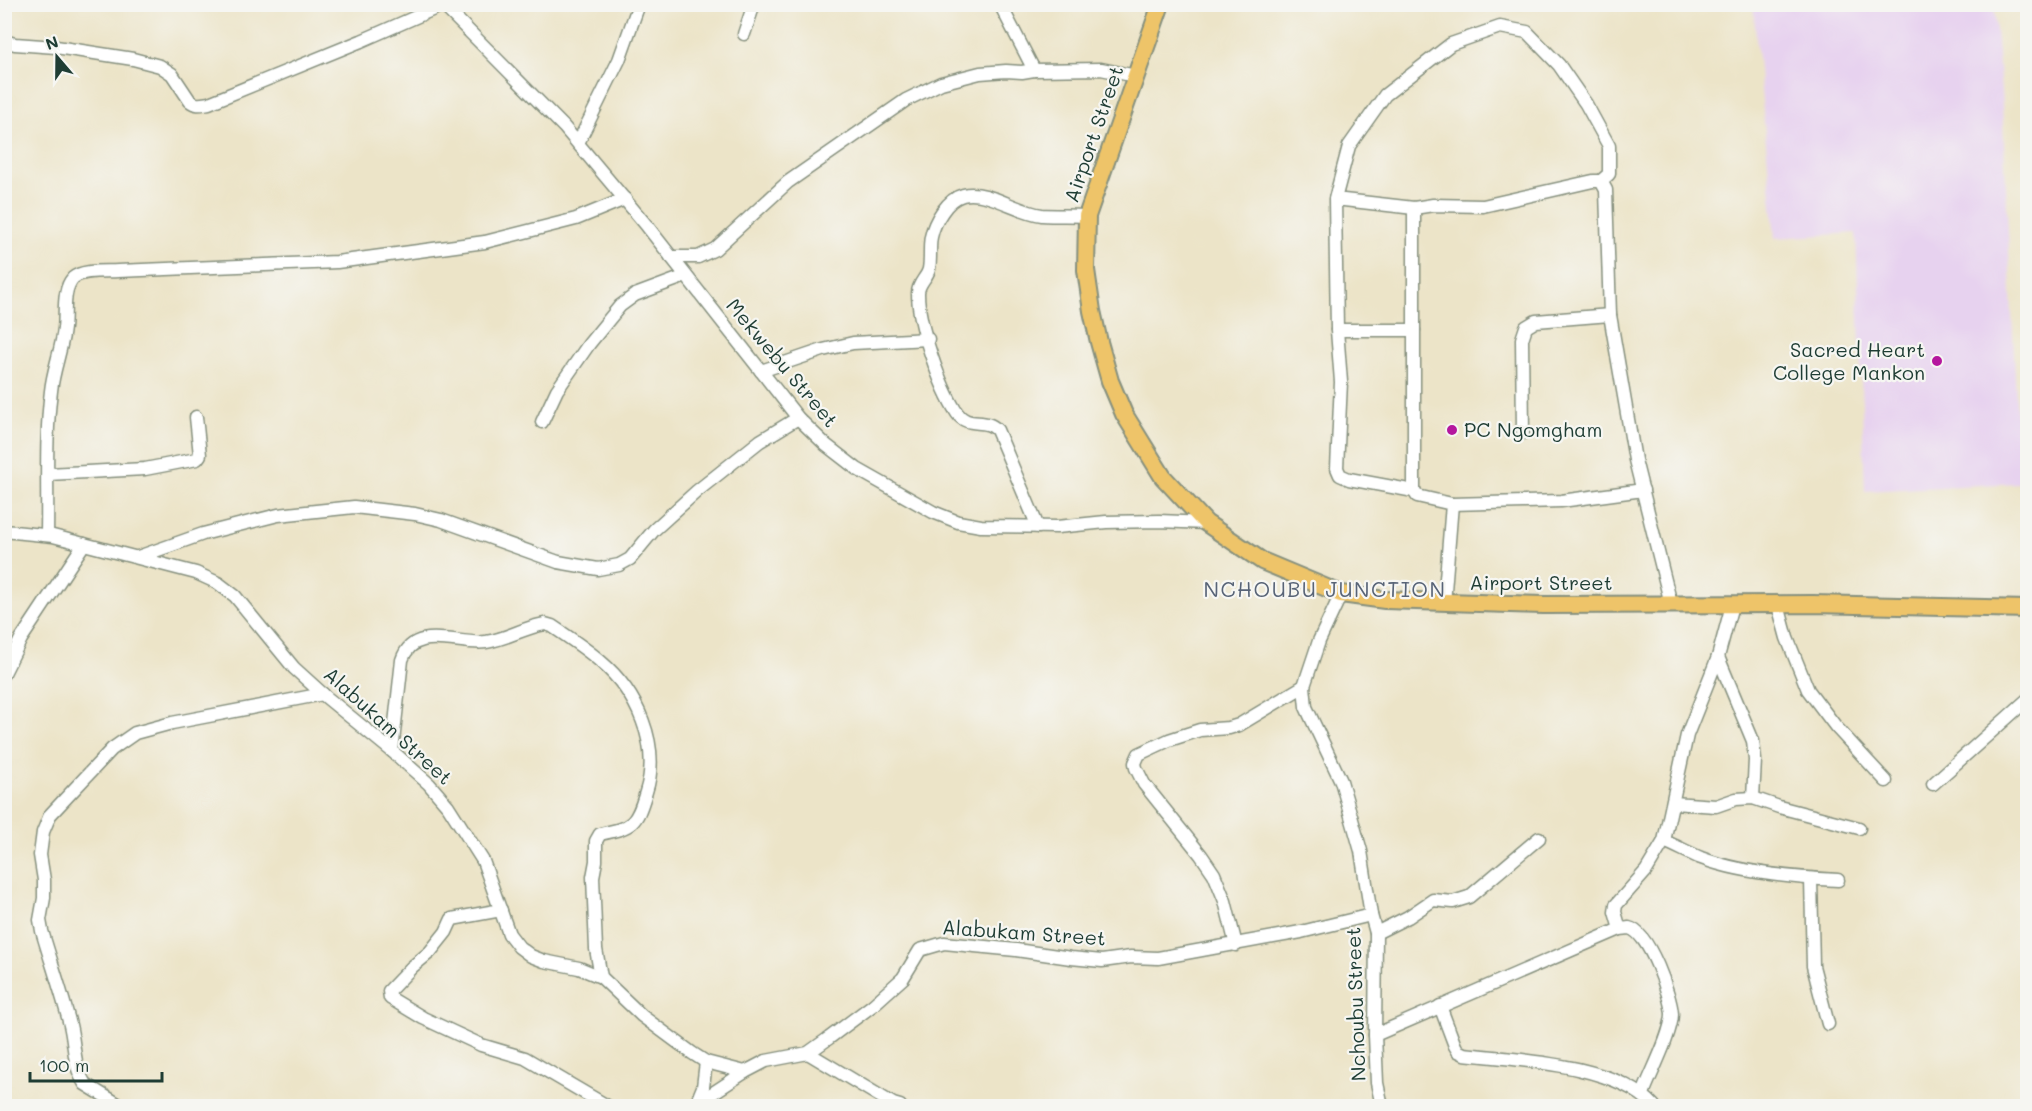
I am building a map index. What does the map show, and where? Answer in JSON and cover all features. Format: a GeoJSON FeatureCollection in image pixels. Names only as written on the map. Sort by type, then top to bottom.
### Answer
{"type":"FeatureCollection","features":[{"type":"Feature","properties":{"kind":"highway","name":"Airport Street"},"geometry":{"type":"LineString","coordinates":[[1161,4],[1087,216],[1086,270],[1090,301],[1110,381],[1124,414],[1163,477],[1206,523],[1262,561],[1341,594],[1385,600],[1444,603],[1813,604],[2028,609]]}},
{"type":"Feature","properties":{"kind":"street"},"geometry":{"type":"LineString","coordinates":[[578,143],[619,60],[639,4]]}},
{"type":"Feature","properties":{"kind":"street"},"geometry":{"type":"LineString","coordinates":[[744,34],[754,4]]}},
{"type":"Feature","properties":{"kind":"street"},"geometry":{"type":"LineString","coordinates":[[1000,4],[1034,70]]}},
{"type":"Feature","properties":{"kind":"street"},"geometry":{"type":"LineString","coordinates":[[4,41],[122,57],[160,66],[172,74],[190,101],[201,105],[361,41],[442,5]]}},
{"type":"Feature","properties":{"kind":"street","name":"Mekwebu Street"},"geometry":{"type":"LineString","coordinates":[[442,5],[564,127],[625,199],[798,418],[826,446],[856,469],[933,512],[958,522],[981,526],[1038,527],[1148,521],[1206,523]]}},
{"type":"Feature","properties":{"kind":"street"},"geometry":{"type":"LineString","coordinates":[[1335,199],[1414,208],[1433,205],[1483,206],[1601,181],[1610,174],[1609,146],[1586,104],[1559,65],[1527,32],[1500,27],[1451,44],[1385,95],[1349,146],[1335,199],[1337,330],[1341,381],[1336,468],[1340,476],[1349,479],[1414,490]]}},
{"type":"Feature","properties":{"kind":"street"},"geometry":{"type":"LineString","coordinates":[[671,257],[698,257],[715,249],[789,182],[906,100],[940,83],[980,73],[1006,70],[1022,72],[1101,69],[1136,76]]}},
{"type":"Feature","properties":{"kind":"street"},"geometry":{"type":"LineString","coordinates":[[1601,181],[1606,190],[1610,315],[1633,448],[1671,604]]}},
{"type":"Feature","properties":{"kind":"street"},"geometry":{"type":"LineString","coordinates":[[1038,527],[997,429],[989,424],[970,423],[963,420],[940,381],[927,339],[918,286],[929,271],[931,236],[937,221],[957,197],[966,194],[980,194],[1041,214],[1087,216]]}},
{"type":"Feature","properties":{"kind":"street"},"geometry":{"type":"LineString","coordinates":[[47,534],[47,455],[51,389],[64,327],[67,294],[70,284],[77,276],[92,272],[337,262],[485,242],[576,219],[625,199]]}},
{"type":"Feature","properties":{"kind":"street"},"geometry":{"type":"LineString","coordinates":[[1414,208],[1414,490],[1417,496],[1452,504],[1561,501],[1643,490]]}},
{"type":"Feature","properties":{"kind":"street"},"geometry":{"type":"LineString","coordinates":[[543,422],[556,390],[620,306],[635,295],[686,276]]}},
{"type":"Feature","properties":{"kind":"street"},"geometry":{"type":"LineString","coordinates":[[1523,433],[1522,339],[1526,327],[1536,321],[1610,315]]}},
{"type":"Feature","properties":{"kind":"street"},"geometry":{"type":"LineString","coordinates":[[1337,330],[1414,330]]}},
{"type":"Feature","properties":{"kind":"street"},"geometry":{"type":"LineString","coordinates":[[761,371],[823,350],[853,343],[927,339]]}},
{"type":"Feature","properties":{"kind":"street"},"geometry":{"type":"LineString","coordinates":[[48,474],[145,469],[196,459],[200,455],[196,417]]}},
{"type":"Feature","properties":{"kind":"street"},"geometry":{"type":"LineString","coordinates":[[138,558],[203,534],[278,515],[354,507],[415,514],[441,520],[558,562],[598,569],[619,565],[630,559],[654,530],[697,490],[760,441],[798,418]]}},
{"type":"Feature","properties":{"kind":"street"},"geometry":{"type":"LineString","coordinates":[[1444,603],[1452,504]]}},
{"type":"Feature","properties":{"kind":"street","name":"Alabukam Street"},"geometry":{"type":"LineString","coordinates":[[4,531],[47,534],[196,573],[218,583],[235,597],[294,668],[429,784],[454,814],[483,861],[513,941],[531,956],[579,968],[601,977],[642,1016],[706,1062],[746,1072],[766,1061],[808,1053],[873,1005],[903,978],[920,950],[944,943],[1102,961],[1131,957],[1158,958],[1301,932],[1371,915]]}},
{"type":"Feature","properties":{"kind":"street"},"geometry":{"type":"LineString","coordinates":[[4,673],[21,639],[84,544]]}},
{"type":"Feature","properties":{"kind":"street","name":"Nchoubu Street"},"geometry":{"type":"LineString","coordinates":[[1341,594],[1319,641],[1304,686],[1306,707],[1341,781],[1361,851],[1376,933],[1375,1035],[1377,1083],[1382,1107]]}},
{"type":"Feature","properties":{"kind":"street"},"geometry":{"type":"LineString","coordinates":[[1620,929],[1616,912],[1617,905],[1646,871],[1664,840],[1687,735],[1718,657],[1732,604]]}},
{"type":"Feature","properties":{"kind":"street"},"geometry":{"type":"LineString","coordinates":[[1778,605],[1787,638],[1808,690],[1836,727],[1886,781]]}},
{"type":"Feature","properties":{"kind":"street"},"geometry":{"type":"LineString","coordinates":[[392,751],[402,660],[405,650],[411,645],[439,638],[484,642],[545,624],[552,626],[602,662],[639,710],[651,753],[649,784],[640,813],[626,828],[600,834],[596,841],[593,877],[596,949],[601,977]]}},
{"type":"Feature","properties":{"kind":"street"},"geometry":{"type":"LineString","coordinates":[[1718,657],[1753,741],[1755,760],[1753,798]]}},
{"type":"Feature","properties":{"kind":"street"},"geometry":{"type":"LineString","coordinates":[[1236,945],[1225,902],[1214,874],[1144,784],[1136,768],[1136,759],[1139,753],[1179,736],[1200,730],[1239,725],[1304,686]]}},
{"type":"Feature","properties":{"kind":"street"},"geometry":{"type":"LineString","coordinates":[[121,1107],[82,1080],[76,1062],[71,1027],[42,931],[40,920],[44,880],[40,855],[43,831],[50,815],[112,749],[135,733],[172,723],[323,694]]}},
{"type":"Feature","properties":{"kind":"street"},"geometry":{"type":"LineString","coordinates":[[1933,784],[2028,699]]}},
{"type":"Feature","properties":{"kind":"street"},"geometry":{"type":"LineString","coordinates":[[1672,803],[1716,806],[1736,799],[1753,798],[1859,828]]}},
{"type":"Feature","properties":{"kind":"street"},"geometry":{"type":"LineString","coordinates":[[1376,933],[1408,917],[1433,900],[1453,902],[1469,897],[1539,838]]}},
{"type":"Feature","properties":{"kind":"street"},"geometry":{"type":"LineString","coordinates":[[1664,840],[1701,858],[1732,867],[1811,879],[1838,880]]}},
{"type":"Feature","properties":{"kind":"street"},"geometry":{"type":"LineString","coordinates":[[1811,879],[1813,966],[1828,1024]]}},
{"type":"Feature","properties":{"kind":"street"},"geometry":{"type":"LineString","coordinates":[[501,910],[452,919],[446,932],[430,952],[389,991],[390,998],[423,1018],[481,1045],[525,1058],[607,1107]]}},
{"type":"Feature","properties":{"kind":"street"},"geometry":{"type":"LineString","coordinates":[[1375,1035],[1620,929],[1629,928],[1635,931],[1648,947],[1665,984],[1672,1015],[1667,1035],[1643,1094]]}},
{"type":"Feature","properties":{"kind":"street"},"geometry":{"type":"LineString","coordinates":[[1440,1006],[1455,1046],[1464,1054],[1545,1062],[1593,1073],[1643,1094],[1654,1107]]}},
{"type":"Feature","properties":{"kind":"street"},"geometry":{"type":"LineString","coordinates":[[808,1053],[900,1107]]}},
{"type":"Feature","properties":{"kind":"street"},"geometry":{"type":"LineString","coordinates":[[695,1106],[703,1087],[706,1062]]}},
{"type":"Feature","properties":{"kind":"street"},"geometry":{"type":"LineString","coordinates":[[695,1106],[746,1072]]}},
{"type":"Feature","properties":{"kind":"shaded area","name":"Sacred Heart College Mankon"},"geometry":{"type":"Polygon","coordinates":[[[1753,5],[1994,5],[2002,104],[2020,483],[1865,491],[1856,233],[1775,238],[1753,5]]]}},
{"type":"Feature","properties":{"kind":"place","name":"Sacred Heart College Mankon"},"geometry":{"type":"Point","coordinates":[1937,361]}},
{"type":"Feature","properties":{"kind":"place","name":"PC Ngomgham"},"geometry":{"type":"Point","coordinates":[1452,430]}},
{"type":"Feature","properties":{"kind":"district","name":"NCHOUBU JUNCTION"},"geometry":{"type":"Point","coordinates":[1325,590]}}]}
